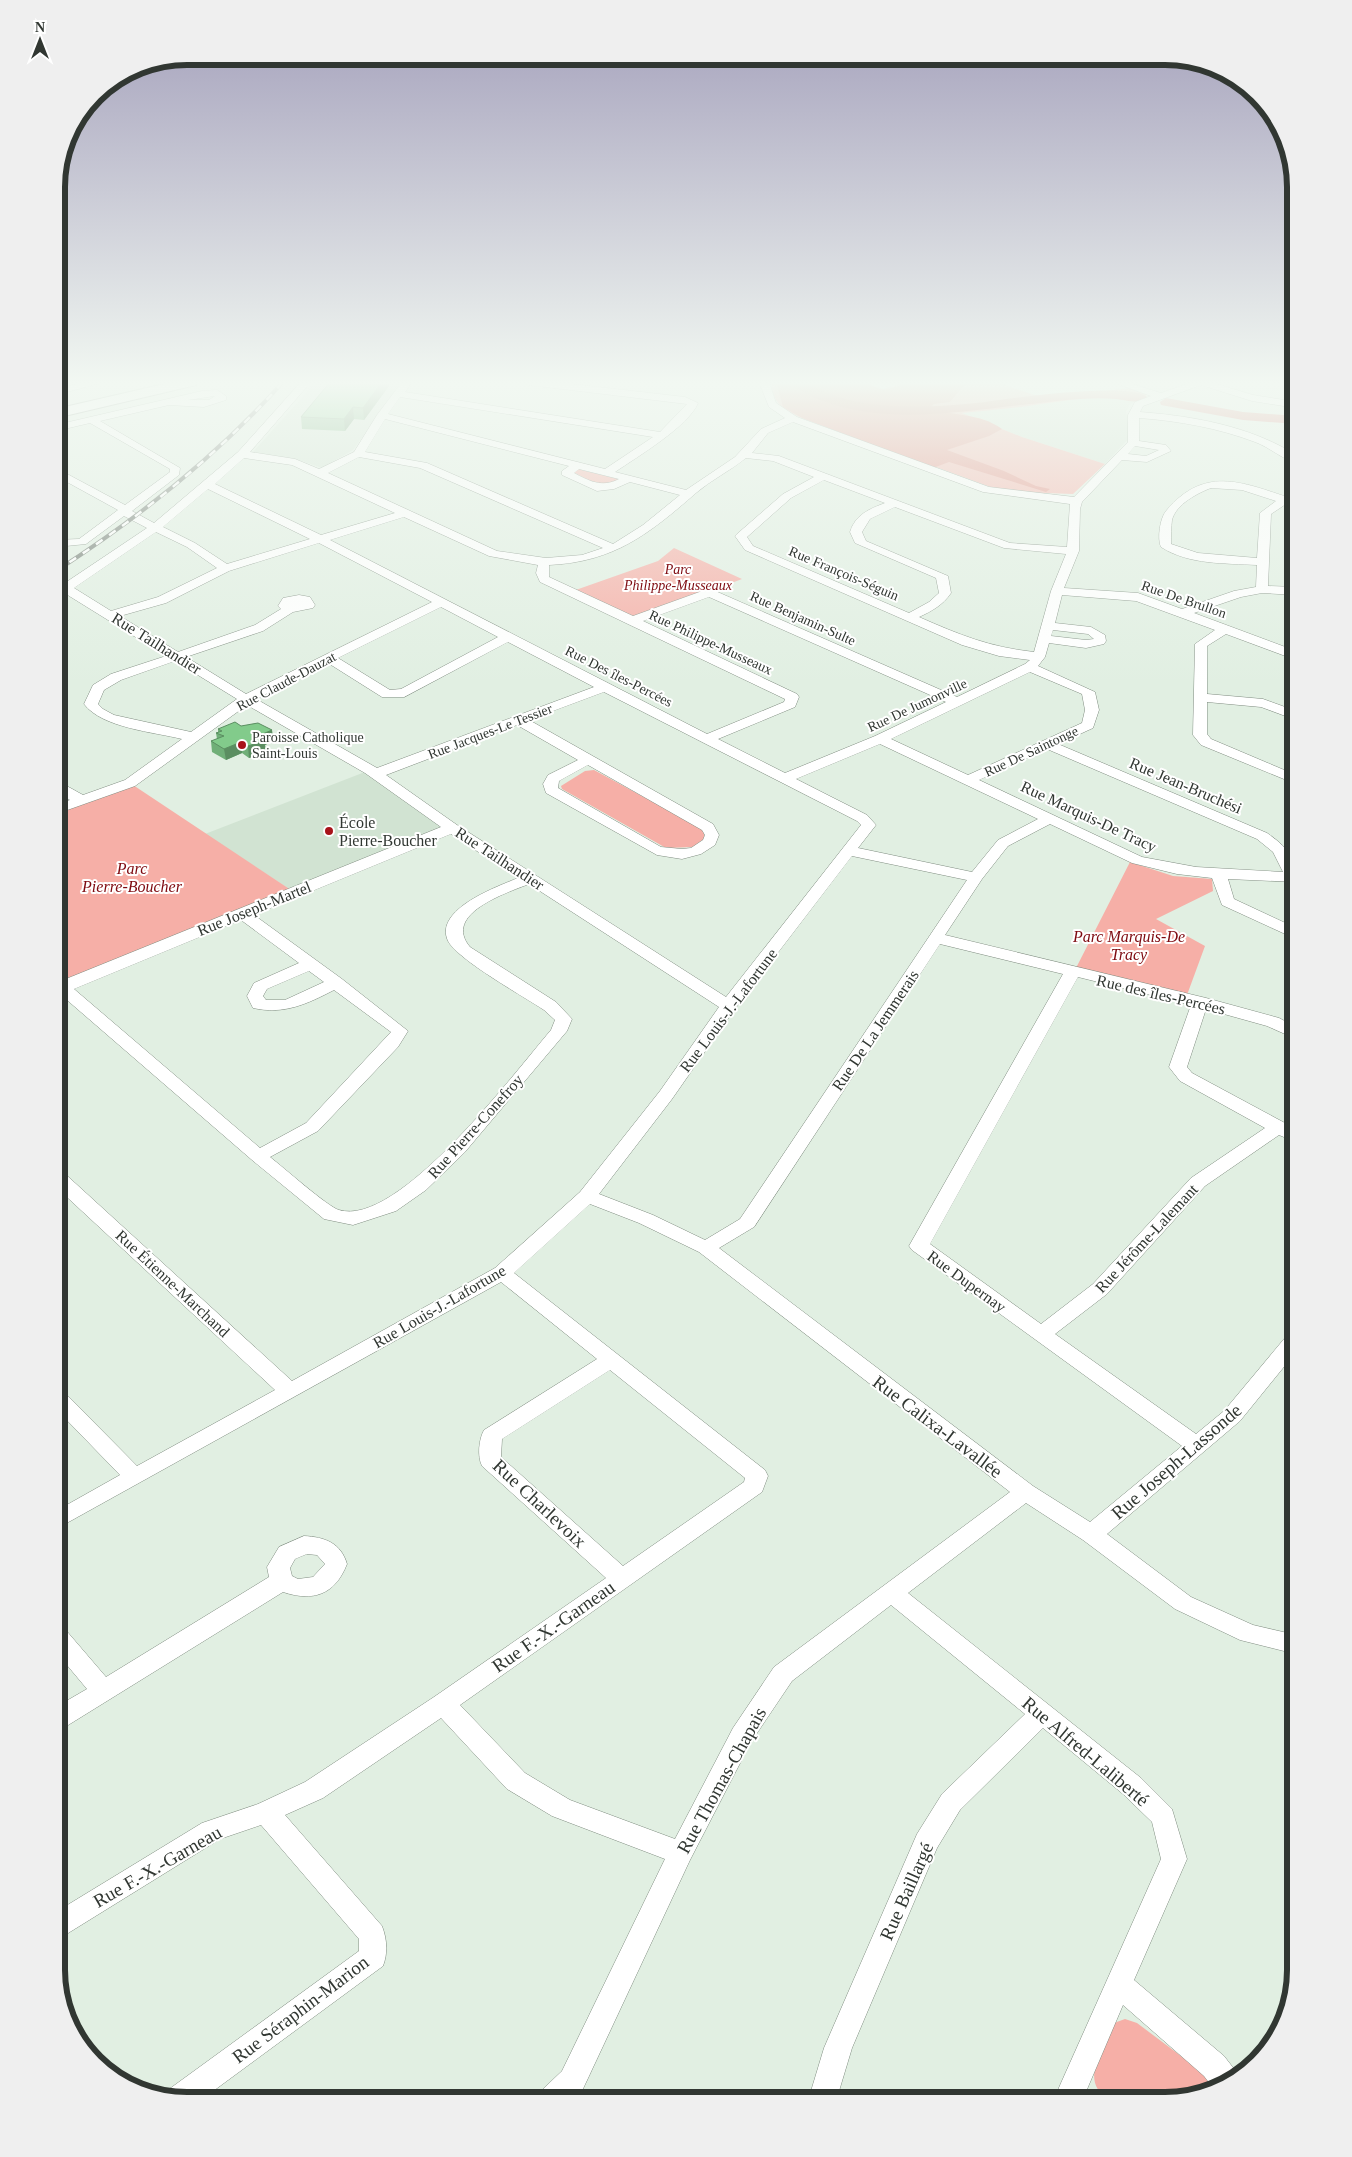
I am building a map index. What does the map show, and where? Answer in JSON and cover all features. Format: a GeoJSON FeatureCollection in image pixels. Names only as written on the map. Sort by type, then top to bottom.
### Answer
{"type":"FeatureCollection","features":[{"type":"Feature","properties":{"kind":"street"},"geometry":{"type":"LineString","coordinates":[[77,483],[125,509],[130,515],[191,545],[225,568]]}},
{"type":"Feature","properties":{"kind":"street"},"geometry":{"type":"LineString","coordinates":[[65,543],[82,542],[162,483]]}},
{"type":"Feature","properties":{"kind":"street"},"geometry":{"type":"LineString","coordinates":[[65,588],[156,527],[207,483]]}},
{"type":"Feature","properties":{"kind":"street","name":"Rue Des îles-Percées"},"geometry":{"type":"LineString","coordinates":[[209,483],[219,490],[443,601],[605,687],[862,818],[869,825],[848,851]]}},
{"type":"Feature","properties":{"kind":"street"},"geometry":{"type":"LineString","coordinates":[[341,483],[493,554],[544,562],[578,559],[614,549],[633,538],[704,483]]}},
{"type":"Feature","properties":{"kind":"street"},"geometry":{"type":"LineString","coordinates":[[463,483],[614,549]]}},
{"type":"Feature","properties":{"kind":"street"},"geometry":{"type":"LineString","coordinates":[[587,483],[600,489],[609,489],[621,483]]}},
{"type":"Feature","properties":{"kind":"street"},"geometry":{"type":"LineString","coordinates":[[643,483],[688,494]]}},
{"type":"Feature","properties":{"kind":"street","name":"Rue François-Séguin"},"geometry":{"type":"LineString","coordinates":[[811,483],[787,496],[741,536],[749,548],[988,649],[1034,662]]}},
{"type":"Feature","properties":{"kind":"street"},"geometry":{"type":"LineString","coordinates":[[841,483],[1008,546],[1073,551]]}},
{"type":"Feature","properties":{"kind":"street"},"geometry":{"type":"LineString","coordinates":[[967,483],[987,490],[1077,501]]}},
{"type":"Feature","properties":{"kind":"street"},"geometry":{"type":"LineString","coordinates":[[1034,662],[1044,639],[1057,591],[1073,551],[1074,508],[1077,501],[1096,483]]}},
{"type":"Feature","properties":{"kind":"street"},"geometry":{"type":"LineString","coordinates":[[1263,562],[1184,555],[1170,550],[1165,546],[1167,516],[1192,492],[1211,484],[1226,483],[1287,501]]}},
{"type":"Feature","properties":{"kind":"street"},"geometry":{"type":"LineString","coordinates":[[895,503],[870,514],[859,523],[856,532],[861,542],[942,576],[945,593],[941,598],[930,608],[909,617]]}},
{"type":"Feature","properties":{"kind":"street"},"geometry":{"type":"LineString","coordinates":[[1262,589],[1266,513],[1287,503]]}},
{"type":"Feature","properties":{"kind":"street"},"geometry":{"type":"LineString","coordinates":[[111,615],[162,600],[225,568],[406,513]]}},
{"type":"Feature","properties":{"kind":"street","name":"Rue Philippe-Musseaux"},"geometry":{"type":"LineString","coordinates":[[544,562],[542,573],[544,579],[792,697],[790,704],[707,739]]}},
{"type":"Feature","properties":{"kind":"street"},"geometry":{"type":"LineString","coordinates":[[1183,613],[1238,594],[1262,589],[1287,590]]}},
{"type":"Feature","properties":{"kind":"street","name":"Rue De Brullon"},"geometry":{"type":"LineString","coordinates":[[1057,591],[1138,597],[1287,653]]}},
{"type":"Feature","properties":{"kind":"street","name":"Rue Tailhandier"},"geometry":{"type":"LineString","coordinates":[[65,593],[111,615],[246,699],[375,774],[452,828],[728,1006]]}},
{"type":"Feature","properties":{"kind":"street","name":"Rue Benjamin-Sulte"},"geometry":{"type":"LineString","coordinates":[[632,621],[709,593],[959,703]]}},
{"type":"Feature","properties":{"kind":"street","name":"Rue Claude-Dauzat"},"geometry":{"type":"LineString","coordinates":[[65,807],[130,783],[246,699],[443,601]]}},
{"type":"Feature","properties":{"kind":"street"},"geometry":{"type":"LineString","coordinates":[[193,736],[110,718],[98,712],[91,704],[98,688],[116,677],[259,628],[289,609]]}},
{"type":"Feature","properties":{"kind":"street"},"geometry":{"type":"LineString","coordinates":[[1044,639],[1086,644],[1100,641],[1101,638],[1091,631],[1048,626]]}},
{"type":"Feature","properties":{"kind":"street"},"geometry":{"type":"LineString","coordinates":[[1226,629],[1201,644],[1200,735],[1206,742],[1287,776]]}},
{"type":"Feature","properties":{"kind":"street"},"geometry":{"type":"LineString","coordinates":[[328,658],[387,694],[395,695],[404,693],[509,636]]}},
{"type":"Feature","properties":{"kind":"street","name":"Rue De Jumonville"},"geometry":{"type":"LineString","coordinates":[[786,778],[880,739],[959,703],[1034,662]]}},
{"type":"Feature","properties":{"kind":"street","name":"Rue De Saintonge"},"geometry":{"type":"LineString","coordinates":[[968,780],[1088,725],[1092,710],[1088,692],[1034,662]]}},
{"type":"Feature","properties":{"kind":"street","name":"Rue Jacques-Le Tessier"},"geometry":{"type":"LineString","coordinates":[[375,774],[605,687]]}},
{"type":"Feature","properties":{"kind":"street"},"geometry":{"type":"LineString","coordinates":[[1201,698],[1263,703],[1287,712]]}},
{"type":"Feature","properties":{"kind":"street"},"geometry":{"type":"LineString","coordinates":[[518,720],[708,827],[712,835],[710,842],[696,850],[682,854],[657,851],[552,790],[550,784],[553,778],[588,760]]}},
{"type":"Feature","properties":{"kind":"street","name":"Rue Marquis-De Tracy"},"geometry":{"type":"LineString","coordinates":[[880,739],[1138,860],[1162,868],[1219,874],[1287,877]]}},
{"type":"Feature","properties":{"kind":"street","name":"Rue Jean-Bruchési"},"geometry":{"type":"LineString","coordinates":[[1047,744],[1262,836],[1276,845],[1287,861]]}},
{"type":"Feature","properties":{"kind":"street"},"geometry":{"type":"LineString","coordinates":[[65,790],[82,801]]}},
{"type":"Feature","properties":{"kind":"street","name":"Rue De La Jemmerais"},"geometry":{"type":"LineString","coordinates":[[706,1248],[747,1223],[976,877],[1003,843],[1051,818]]}},
{"type":"Feature","properties":{"kind":"street","name":"Rue Joseph-Martel"},"geometry":{"type":"LineString","coordinates":[[65,986],[452,828]]}},
{"type":"Feature","properties":{"kind":"street"},"geometry":{"type":"LineString","coordinates":[[848,851],[976,877]]}},
{"type":"Feature","properties":{"kind":"street","name":"Rue Louis-J.-Lafortune"},"geometry":{"type":"LineString","coordinates":[[65,1516],[502,1273],[587,1196],[666,1095],[728,1006],[848,851]]}},
{"type":"Feature","properties":{"kind":"street"},"geometry":{"type":"LineString","coordinates":[[1219,874],[1227,902],[1287,930]]}},
{"type":"Feature","properties":{"kind":"street","name":"Rue Pierre-Conefroy"},"geometry":{"type":"LineString","coordinates":[[65,993],[331,1215],[353,1219],[388,1207],[419,1186],[459,1148],[559,1031],[564,1019],[550,1006],[464,950],[455,939],[454,928],[458,917],[467,908],[531,878]]}},
{"type":"Feature","properties":{"kind":"street"},"geometry":{"type":"LineString","coordinates":[[242,913],[400,1031],[392,1043],[312,1127],[258,1156]]}},
{"type":"Feature","properties":{"kind":"street","name":"Rue des îles-Percées"},"geometry":{"type":"LineString","coordinates":[[936,938],[1200,1002],[1273,1022],[1287,1029]]}},
{"type":"Feature","properties":{"kind":"street"},"geometry":{"type":"LineString","coordinates":[[312,964],[260,986],[255,996],[260,1004],[270,1008],[281,1007],[336,982]]}},
{"type":"Feature","properties":{"kind":"street","name":"Rue Dupernay"},"geometry":{"type":"LineString","coordinates":[[1072,972],[918,1246],[1197,1446]]}},
{"type":"Feature","properties":{"kind":"street"},"geometry":{"type":"LineString","coordinates":[[1200,1002],[1178,1067],[1186,1077],[1287,1132]]}},
{"type":"Feature","properties":{"kind":"street","name":"Rue Jérôme-Lalemant"},"geometry":{"type":"LineString","coordinates":[[1041,1334],[1100,1289],[1198,1182],[1278,1127]]}},
{"type":"Feature","properties":{"kind":"street","name":"Rue Étienne-Marchand"},"geometry":{"type":"LineString","coordinates":[[65,1184],[290,1391]]}},
{"type":"Feature","properties":{"kind":"street","name":"Rue Calixa-Lavallée"},"geometry":{"type":"LineString","coordinates":[[587,1196],[646,1219],[706,1248],[1024,1492],[1091,1534],[1183,1603],[1248,1633],[1287,1643]]}},
{"type":"Feature","properties":{"kind":"street","name":"Rue F.-X.-Garneau"},"geometry":{"type":"LineString","coordinates":[[65,1920],[211,1831],[266,1812],[314,1790],[443,1704],[754,1486],[757,1476],[502,1273]]}},
{"type":"Feature","properties":{"kind":"street","name":"Rue Joseph-Lassonde"},"geometry":{"type":"LineString","coordinates":[[1091,1534],[1232,1416],[1287,1349]]}},
{"type":"Feature","properties":{"kind":"street","name":"Rue Charlevoix"},"geometry":{"type":"LineString","coordinates":[[611,1360],[492,1434],[490,1460],[621,1578]]}},
{"type":"Feature","properties":{"kind":"street"},"geometry":{"type":"LineString","coordinates":[[65,1405],[135,1477]]}},
{"type":"Feature","properties":{"kind":"street","name":"Rue Thomas-Chapais"},"geometry":{"type":"LineString","coordinates":[[560,2092],[572,2081],[681,1853],[742,1735],[782,1674],[1024,1492]]}},
{"type":"Feature","properties":{"kind":"street"},"geometry":{"type":"LineString","coordinates":[[65,1714],[282,1581]]}},
{"type":"Feature","properties":{"kind":"street","name":"Rue Alfred-Laliberté"},"geometry":{"type":"LineString","coordinates":[[891,1592],[1132,1786],[1163,1817],[1174,1859],[1073,2092]]}},
{"type":"Feature","properties":{"kind":"street"},"geometry":{"type":"LineString","coordinates":[[65,1645],[103,1691]]}},
{"type":"Feature","properties":{"kind":"street"},"geometry":{"type":"LineString","coordinates":[[443,1704],[516,1780],[562,1808],[681,1853]]}},
{"type":"Feature","properties":{"kind":"street","name":"Rue Baillargé"},"geometry":{"type":"LineString","coordinates":[[825,2092],[838,2048],[926,1842],[951,1802],[1041,1714]]}},
{"type":"Feature","properties":{"kind":"street","name":"Rue Séraphin-Marion"},"geometry":{"type":"LineString","coordinates":[[189,2092],[374,1957],[372,1935],[266,1812]]}},
{"type":"Feature","properties":{"kind":"street"},"geometry":{"type":"LineString","coordinates":[[1119,1984],[1214,2066],[1222,2077]]}},
{"type":"Feature","properties":{"kind":"shaded area"},"geometry":{"type":"Polygon","coordinates":[[[1016,483],[1029,483],[1050,489],[1046,492],[1016,483]]]}},
{"type":"Feature","properties":{"kind":"shaded area","name":"École Pierre-Boucher"},"geometry":{"type":"Polygon","coordinates":[[[370,770],[452,828],[294,892],[205,834],[370,770]]]}},
{"type":"Feature","properties":{"kind":"green space"},"geometry":{"type":"Polygon","coordinates":[[[594,483],[611,483],[600,486],[594,483]]]}},
{"type":"Feature","properties":{"kind":"green space"},"geometry":{"type":"Polygon","coordinates":[[[978,483],[1085,483],[1073,494],[1017,492],[993,488],[978,483]]]}},
{"type":"Feature","properties":{"kind":"green space","name":"Parc Philippe-Musseaux"},"geometry":{"type":"Polygon","coordinates":[[[674,548],[742,579],[632,621],[570,592],[658,561],[674,548]]]}},
{"type":"Feature","properties":{"kind":"green space"},"geometry":{"type":"Polygon","coordinates":[[[594,770],[699,827],[704,832],[704,839],[693,847],[666,848],[562,789],[561,786],[585,771],[594,770]]]}},
{"type":"Feature","properties":{"kind":"green space","name":"Parc Pierre-Boucher"},"geometry":{"type":"Polygon","coordinates":[[[130,783],[294,892],[65,986],[65,807],[130,783]]]}},
{"type":"Feature","properties":{"kind":"green space","name":"Parc Marquis-De Tracy"},"geometry":{"type":"Polygon","coordinates":[[[1130,862],[1173,876],[1212,879],[1213,891],[1156,919],[1205,946],[1187,995],[1075,970],[1130,862]]]}},
{"type":"Feature","properties":{"kind":"green space"},"geometry":{"type":"Polygon","coordinates":[[[1125,2019],[1137,2023],[1214,2082],[1181,2091],[1100,2092],[1094,2075],[1099,2054],[1114,2023],[1125,2019]]]}},
{"type":"Feature","properties":{"kind":"building"},"geometry":{"type":"Polygon","coordinates":[[[235,722],[241,726],[258,723],[272,730],[258,736],[264,741],[248,746],[241,742],[224,749],[211,741],[224,736],[216,733],[222,731],[218,729],[235,722]]]}},
{"type":"Feature","properties":{"kind":"railway"},"geometry":{"type":"LineString","coordinates":[[65,565],[117,529],[178,483]]}},
{"type":"Feature","properties":{"kind":"place","name":"Paroisse Catholique Saint-Louis"},"geometry":{"type":"Point","coordinates":[242,745]}},
{"type":"Feature","properties":{"kind":"place","name":"École Pierre-Boucher"},"geometry":{"type":"Point","coordinates":[329,831]}}]}
